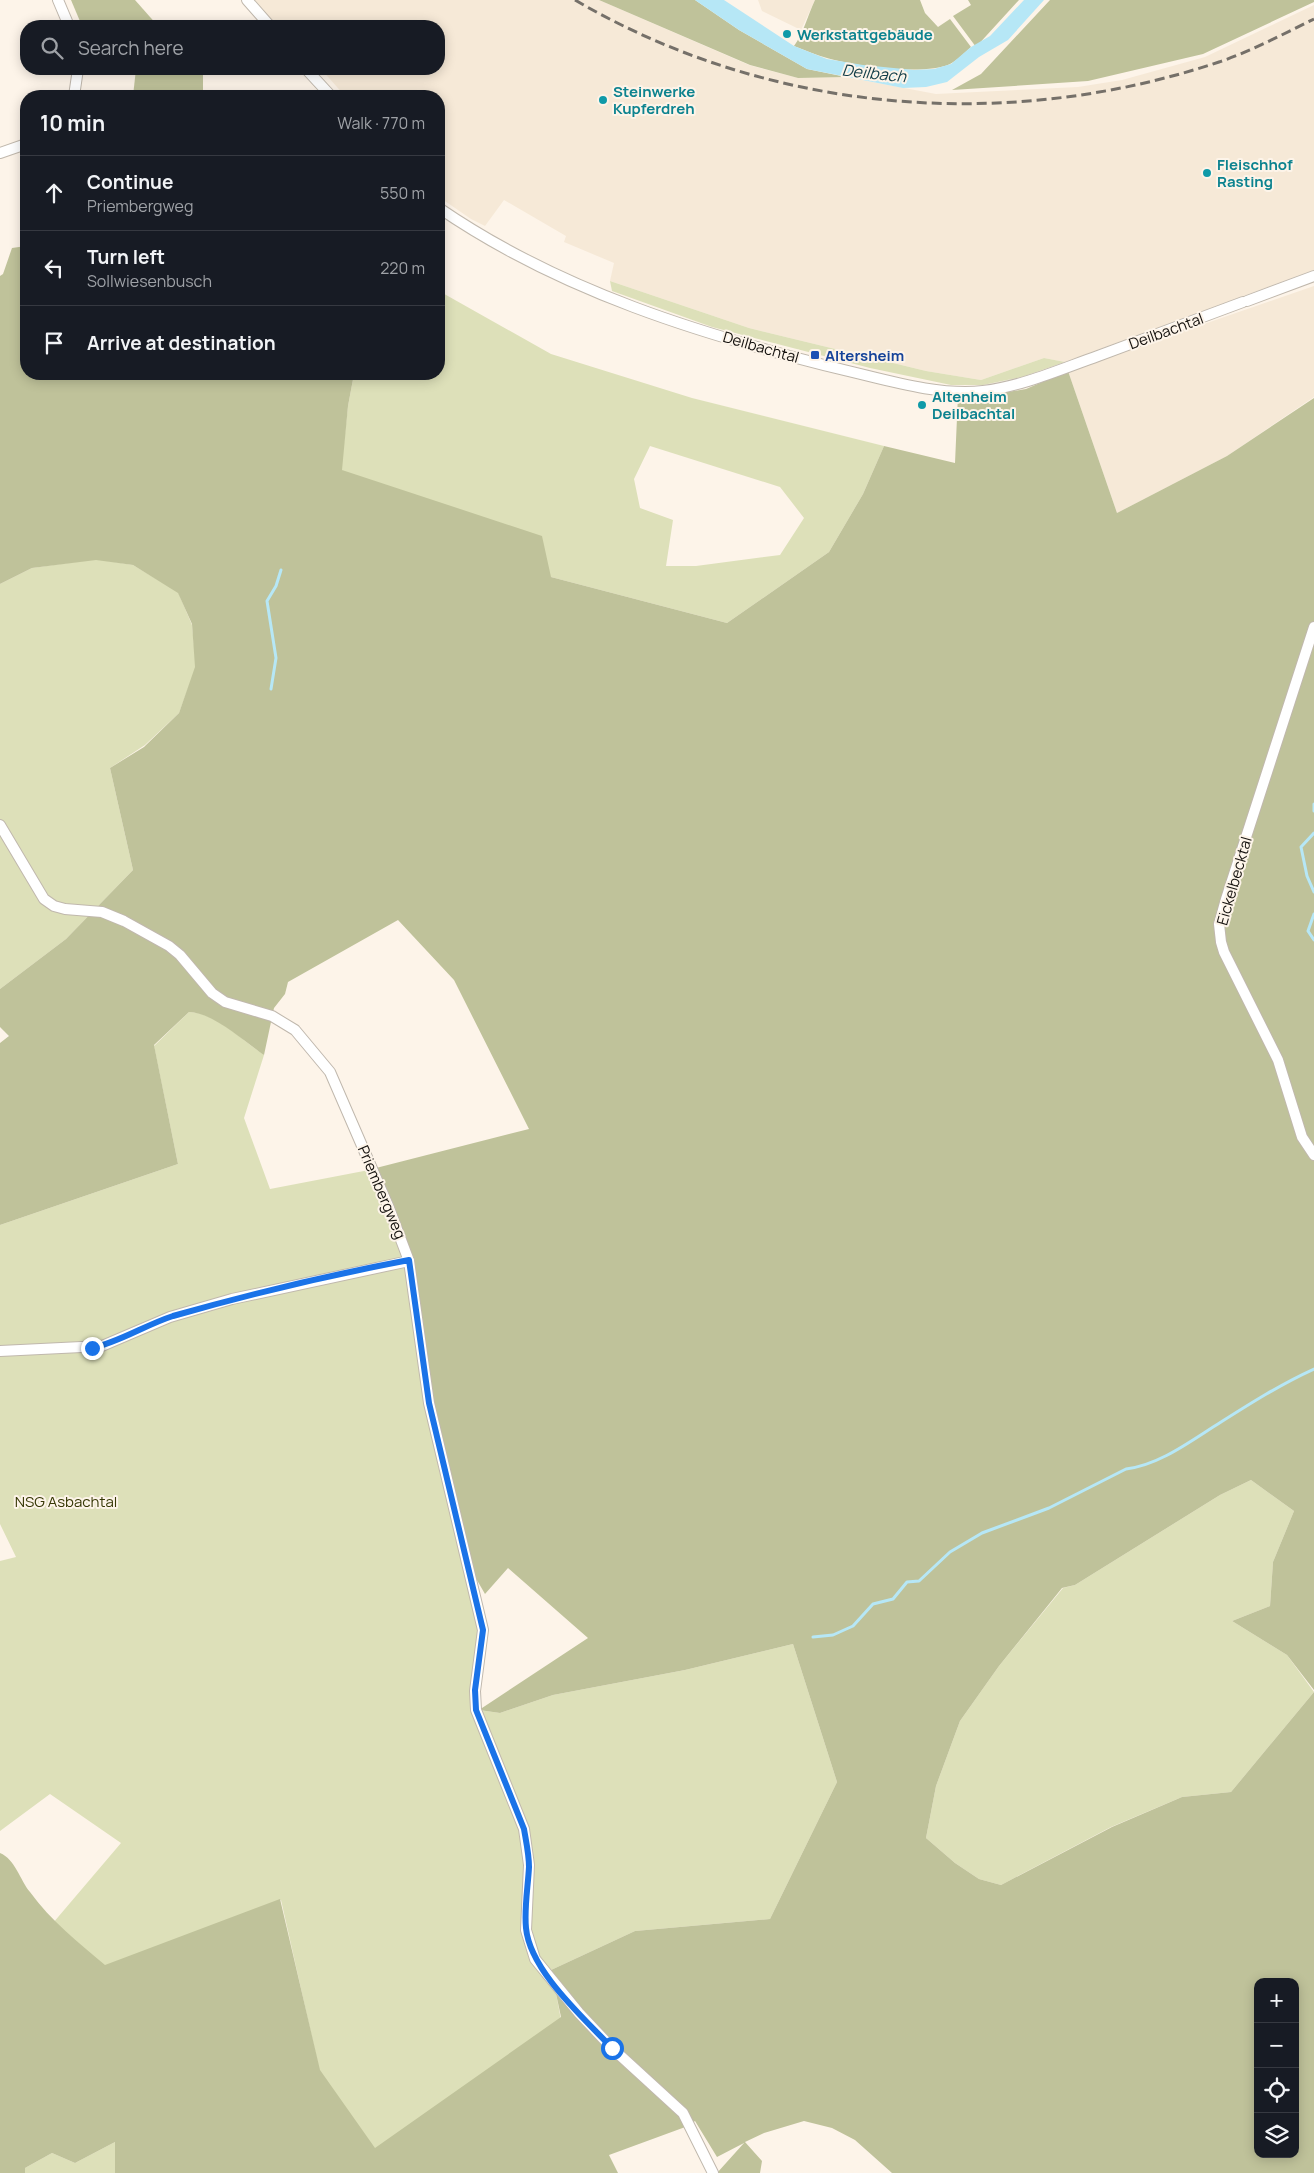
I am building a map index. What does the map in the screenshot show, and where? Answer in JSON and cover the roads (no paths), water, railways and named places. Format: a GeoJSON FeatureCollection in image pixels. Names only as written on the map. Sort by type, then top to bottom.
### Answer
{"type":"FeatureCollection","features":[{"type":"Feature","properties":{"kind":"street"},"geometry":{"type":"LineString","coordinates":[[58,0],[66,20]]}},
{"type":"Feature","properties":{"kind":"street"},"geometry":{"type":"LineString","coordinates":[[247,0],[265,20]]}},
{"type":"Feature","properties":{"kind":"street"},"geometry":{"type":"LineString","coordinates":[[75,90],[77,75]]}},
{"type":"Feature","properties":{"kind":"street"},"geometry":{"type":"LineString","coordinates":[[312,75],[325,90]]}},
{"type":"Feature","properties":{"kind":"street"},"geometry":{"type":"LineString","coordinates":[[0,153],[20,146]]}},
{"type":"Feature","properties":{"kind":"street","name":"Deilbachtal"},"geometry":{"type":"LineString","coordinates":[[445,212],[537,266],[637,310],[807,361],[872,377],[951,391],[984,391],[1023,382],[1314,276]]}},
{"type":"Feature","properties":{"kind":"street","name":"Eickelbecktal"},"geometry":{"type":"LineString","coordinates":[[1314,627],[1226,898],[1219,933],[1224,952],[1278,1060],[1302,1136],[1314,1155]]}},
{"type":"Feature","properties":{"kind":"street","name":"Priembergweg"},"geometry":{"type":"LineString","coordinates":[[0,826],[44,899],[54,906],[65,909],[98,911],[124,921],[169,946],[180,955],[212,993],[225,1002],[272,1016],[299,1034],[330,1072],[389,1208],[409,1260],[429,1403],[483,1630],[475,1690],[476,1710],[524,1829],[529,1865],[526,1930],[530,1946],[535,1959],[580,2013],[624,2059],[683,2114],[713,2173]]}},
{"type":"Feature","properties":{"kind":"street"},"geometry":{"type":"LineString","coordinates":[[0,1351],[102,1346],[170,1317],[232,1300],[409,1260]]}},
{"type":"Feature","properties":{"kind":"water","name":"Deilbach"},"geometry":{"type":"Polygon","coordinates":[[[695,0],[724,0],[794,46],[827,59],[914,70],[934,69],[951,64],[971,47],[990,36],[1024,0],[1044,0],[1008,40],[979,57],[947,82],[926,87],[903,88],[807,69],[739,30],[695,0]]]}},
{"type":"Feature","properties":{"kind":"waterway"},"geometry":{"type":"LineString","coordinates":[[271,689],[276,658],[267,601],[276,586],[281,570]]}},
{"type":"Feature","properties":{"kind":"waterway"},"geometry":{"type":"LineString","coordinates":[[1314,804],[1314,811]]}},
{"type":"Feature","properties":{"kind":"waterway"},"geometry":{"type":"LineString","coordinates":[[1314,833],[1301,847],[1307,876],[1314,892]]}},
{"type":"Feature","properties":{"kind":"waterway"},"geometry":{"type":"LineString","coordinates":[[1314,914],[1308,931],[1314,940]]}},
{"type":"Feature","properties":{"kind":"waterway"},"geometry":{"type":"LineString","coordinates":[[813,1637],[833,1635],[853,1626],[873,1604],[893,1599],[907,1582],[919,1581],[950,1552],[982,1533],[1049,1508],[1126,1469],[1139,1467],[1163,1457],[1266,1394],[1314,1369]]}},
{"type":"Feature","properties":{"kind":"railway"},"geometry":{"type":"LineString","coordinates":[[575,0],[650,38],[728,68],[808,88],[890,100],[973,104],[1056,98],[1138,84],[1231,58],[1314,19]]}},
{"type":"Feature","properties":{"kind":"place","name":"Werkstattgebäude"},"geometry":{"type":"Point","coordinates":[787,34]}},
{"type":"Feature","properties":{"kind":"place","name":"Steinwerke Kupferdreh"},"geometry":{"type":"Point","coordinates":[603,100]}},
{"type":"Feature","properties":{"kind":"place","name":"Fleischhof Rasting"},"geometry":{"type":"Point","coordinates":[1207,173]}},
{"type":"Feature","properties":{"kind":"place","name":"Altersheim"},"geometry":{"type":"Point","coordinates":[815,355]}},
{"type":"Feature","properties":{"kind":"place","name":"Altenheim Deilbachtal"},"geometry":{"type":"Point","coordinates":[922,405]}},
{"type":"Feature","properties":{"kind":"park label","name":"NSG Asbachtal"},"geometry":{"type":"Point","coordinates":[66,1501]}}]}
